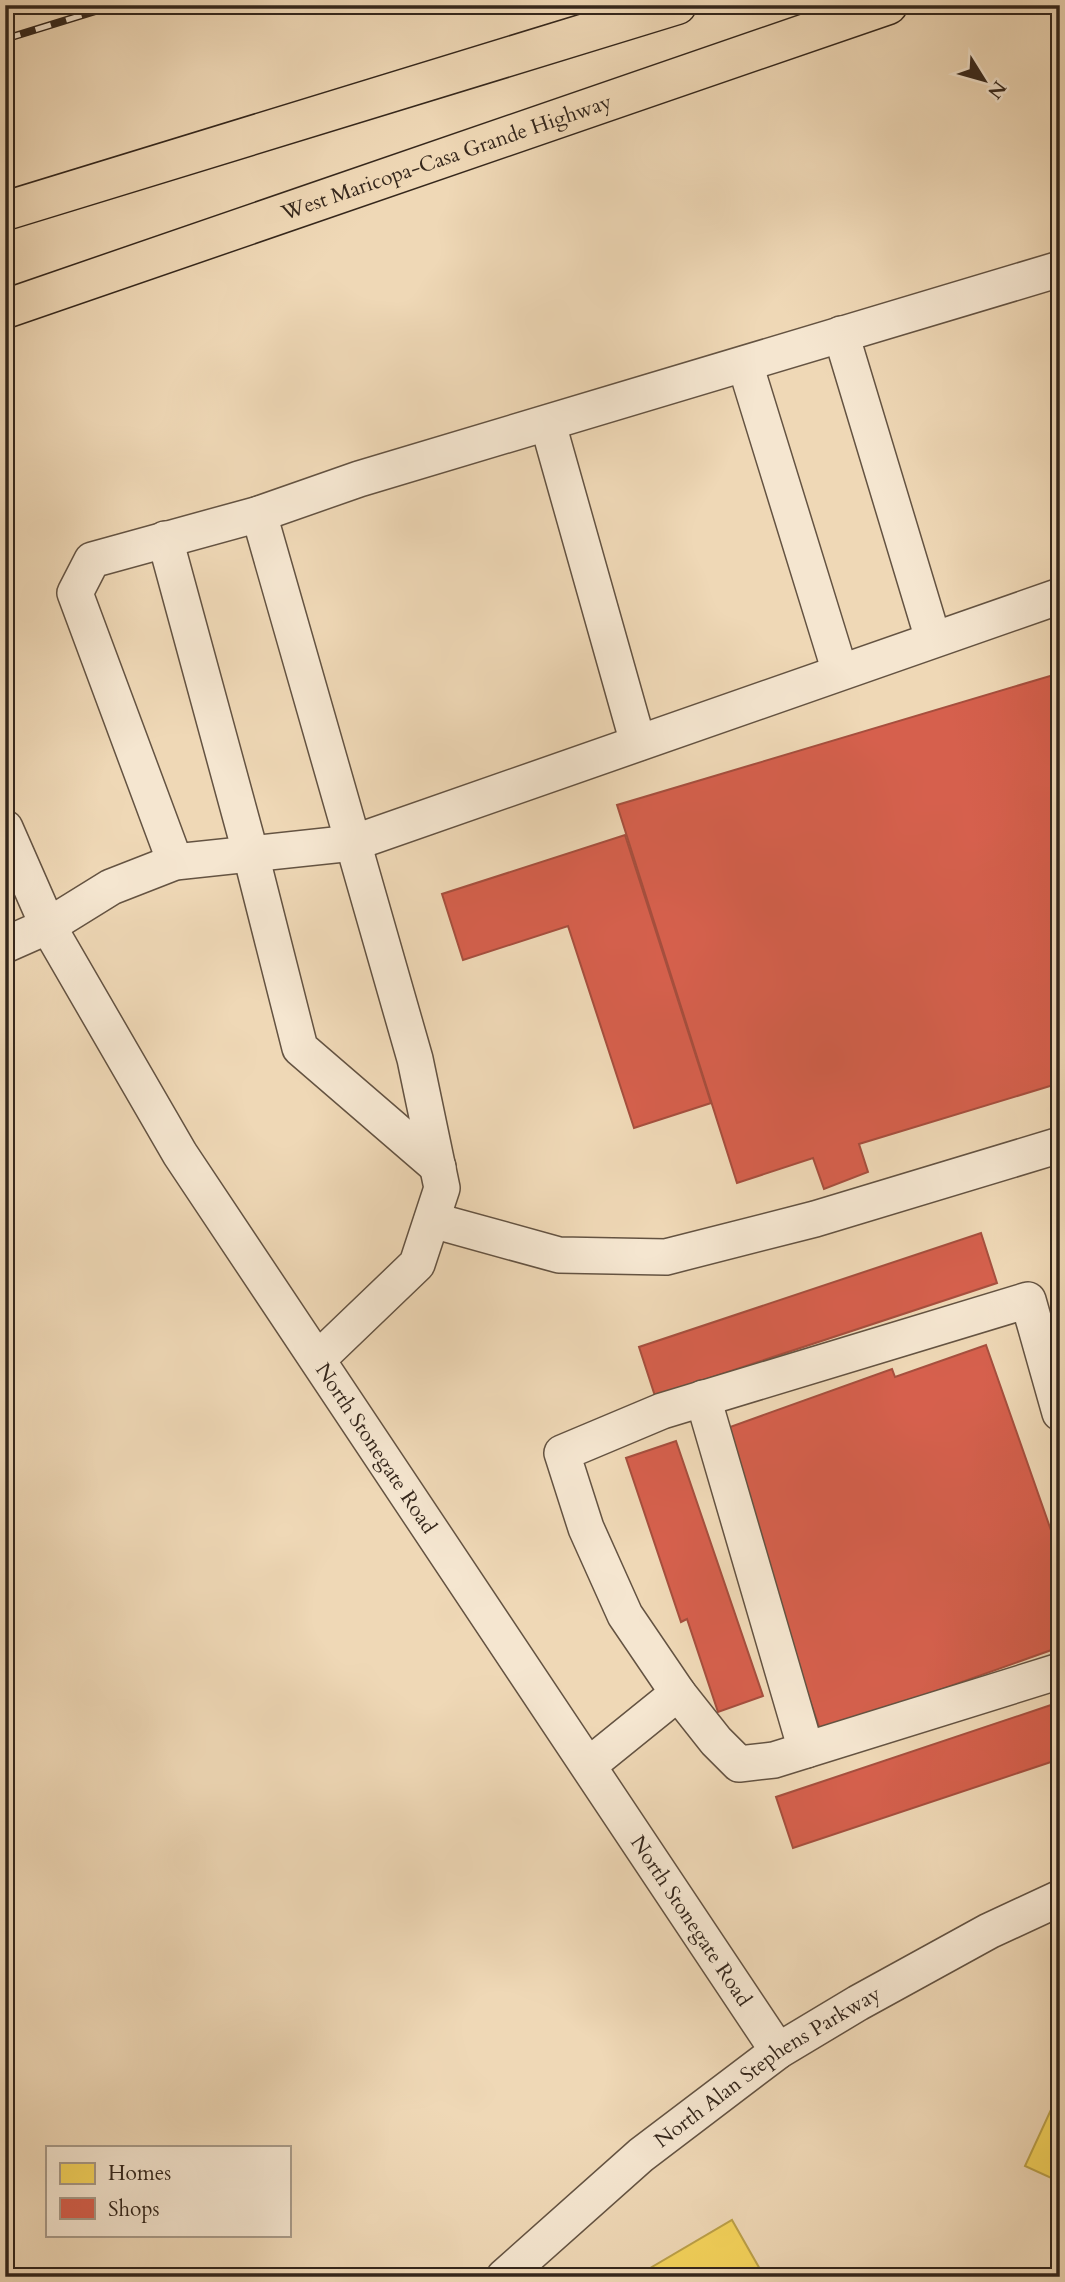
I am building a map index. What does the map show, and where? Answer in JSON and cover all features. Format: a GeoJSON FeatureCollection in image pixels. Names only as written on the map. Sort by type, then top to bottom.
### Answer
{"type":"FeatureCollection","features":[{"type":"Feature","properties":{"kind":"main road"},"geometry":{"type":"LineString","coordinates":[[5,211],[677,5]]}},
{"type":"Feature","properties":{"kind":"main road","name":"West Maricopa-Casa Grande Highway"},"geometry":{"type":"LineString","coordinates":[[5,309],[888,5]]}},
{"type":"Feature","properties":{"kind":"street"},"geometry":{"type":"LineString","coordinates":[[175,862],[75,593],[92,559],[259,514],[359,479],[1060,269]]}},
{"type":"Feature","properties":{"kind":"street"},"geometry":{"type":"LineString","coordinates":[[841,334],[933,639]]}},
{"type":"Feature","properties":{"kind":"street"},"geometry":{"type":"LineString","coordinates":[[745,364],[840,673]]}},
{"type":"Feature","properties":{"kind":"street"},"geometry":{"type":"LineString","coordinates":[[548,424],[638,743]]}},
{"type":"Feature","properties":{"kind":"street"},"geometry":{"type":"LineString","coordinates":[[259,514],[415,1059],[442,1188],[417,1264],[318,1359]]}},
{"type":"Feature","properties":{"kind":"street"},"geometry":{"type":"LineString","coordinates":[[164,539],[251,855],[300,1048],[438,1167]]}},
{"type":"Feature","properties":{"kind":"street"},"geometry":{"type":"LineString","coordinates":[[5,945],[48,926],[111,887],[175,862],[353,843],[1060,596]]}},
{"type":"Feature","properties":{"kind":"street","name":"North Stonegate Road"},"geometry":{"type":"LineString","coordinates":[[5,828],[48,926],[180,1154],[778,2051]]}},
{"type":"Feature","properties":{"kind":"street"},"geometry":{"type":"LineString","coordinates":[[432,1220],[559,1255],[666,1257],[815,1219],[1060,1145]]}},
{"type":"Feature","properties":{"kind":"street"},"geometry":{"type":"LineString","coordinates":[[1060,1413],[1028,1300],[662,1411],[562,1453],[586,1528],[625,1615],[678,1693],[716,1741],[739,1763],[774,1760],[1060,1671]]}},
{"type":"Feature","properties":{"kind":"street"},"geometry":{"type":"LineString","coordinates":[[704,1398],[806,1750]]}},
{"type":"Feature","properties":{"kind":"street"},"geometry":{"type":"LineString","coordinates":[[589,1765],[678,1693]]}},
{"type":"Feature","properties":{"kind":"street","name":"North Alan Stephens Parkway"},"geometry":{"type":"LineString","coordinates":[[514,2273],[641,2155],[778,2051],[858,2003],[989,1931],[1060,1898]]}},
{"type":"Feature","properties":{"kind":"building: Homes"},"geometry":{"type":"Polygon","coordinates":[[[1055,2101],[1060,2103],[1060,2182],[1025,2166],[1055,2101]]]}},
{"type":"Feature","properties":{"kind":"building: Homes"},"geometry":{"type":"Polygon","coordinates":[[[732,2220],[761,2271],[756,2274],[758,2277],[635,2277],[732,2220]]]}},
{"type":"Feature","properties":{"kind":"building: Homes"},"geometry":{"type":"Polygon","coordinates":[[[1060,2266],[1060,2277],[1046,2276],[1060,2266]]]}},
{"type":"Feature","properties":{"kind":"building: Shops"},"geometry":{"type":"Polygon","coordinates":[[[1060,673],[1060,1083],[859,1144],[868,1172],[824,1189],[813,1158],[737,1183],[617,805],[1060,673]]]}},
{"type":"Feature","properties":{"kind":"building: Shops"},"geometry":{"type":"Polygon","coordinates":[[[625,835],[711,1103],[634,1128],[568,926],[463,960],[442,894],[625,835]]]}},
{"type":"Feature","properties":{"kind":"building: Shops"},"geometry":{"type":"Polygon","coordinates":[[[981,1233],[997,1283],[655,1396],[639,1347],[981,1233]]]}},
{"type":"Feature","properties":{"kind":"building: Shops"},"geometry":{"type":"Polygon","coordinates":[[[986,1345],[1060,1556],[1060,1647],[821,1732],[716,1432],[892,1369],[895,1377],[986,1345]]]}},
{"type":"Feature","properties":{"kind":"building: Shops"},"geometry":{"type":"Polygon","coordinates":[[[676,1441],[763,1696],[718,1712],[687,1619],[681,1622],[626,1458],[676,1441]]]}},
{"type":"Feature","properties":{"kind":"building: Shops"},"geometry":{"type":"Polygon","coordinates":[[[1060,1702],[1060,1759],[793,1848],[776,1797],[1060,1702]]]}},
{"type":"Feature","properties":{"kind":"railway"},"geometry":{"type":"LineString","coordinates":[[5,39],[115,5]]}}]}
